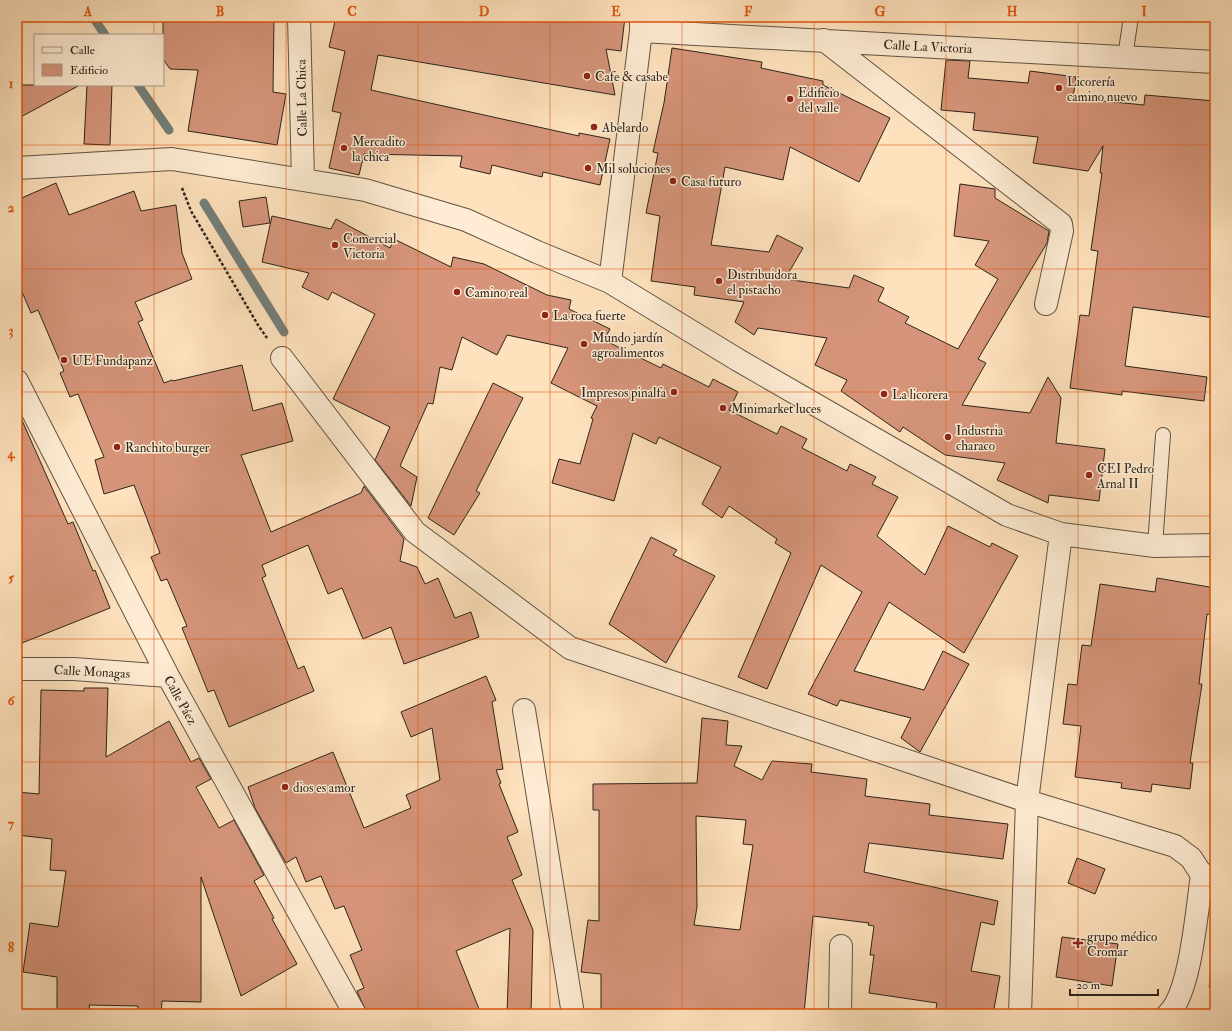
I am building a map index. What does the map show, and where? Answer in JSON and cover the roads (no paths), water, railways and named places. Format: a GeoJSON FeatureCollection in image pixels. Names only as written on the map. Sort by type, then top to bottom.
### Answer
{"type":"FeatureCollection","features":[{"type":"Feature","properties":{"kind":"street","name":"Calle La Chica"},"geometry":{"type":"LineString","coordinates":[[299,17],[303,180]]}},
{"type":"Feature","properties":{"kind":"street"},"geometry":{"type":"LineString","coordinates":[[610,282],[641,24]]}},
{"type":"Feature","properties":{"kind":"street","name":"Calle La Victoria"},"geometry":{"type":"LineString","coordinates":[[641,24],[824,40],[1215,62]]}},
{"type":"Feature","properties":{"kind":"street"},"geometry":{"type":"LineString","coordinates":[[824,40],[1061,224],[1062,231],[1046,304]]}},
{"type":"Feature","properties":{"kind":"street"},"geometry":{"type":"LineString","coordinates":[[17,168],[172,159],[365,190],[466,220],[537,252],[610,282],[738,360],[1007,515],[1061,534],[1155,546],[1215,545]]}},
{"type":"Feature","properties":{"kind":"street"},"geometry":{"type":"LineString","coordinates":[[282,358],[415,532],[570,648],[1027,801],[1175,846],[1191,858],[1209,875],[1181,994],[1168,1014]]}},
{"type":"Feature","properties":{"kind":"street","name":"Calle Páez"},"geometry":{"type":"LineString","coordinates":[[17,381],[168,676],[355,1014]]}},
{"type":"Feature","properties":{"kind":"street"},"geometry":{"type":"LineString","coordinates":[[1020,1014],[1027,801],[1061,534]]}},
{"type":"Feature","properties":{"kind":"street","name":"Calle Monagas"},"geometry":{"type":"LineString","coordinates":[[17,669],[74,669],[168,676]]}},
{"type":"Feature","properties":{"kind":"street"},"geometry":{"type":"LineString","coordinates":[[524,710],[573,1014]]}},
{"type":"Feature","properties":{"kind":"street"},"geometry":{"type":"LineString","coordinates":[[840,1014],[841,946]]}},
{"type":"Feature","properties":{"kind":"lane"},"geometry":{"type":"LineString","coordinates":[[1125,57],[1131,17]]}},
{"type":"Feature","properties":{"kind":"lane"},"geometry":{"type":"LineString","coordinates":[[1155,546],[1163,435]]}},
{"type":"Feature","properties":{"kind":"waterway"},"geometry":{"type":"LineString","coordinates":[[93,17],[104,34]]}},
{"type":"Feature","properties":{"kind":"waterway"},"geometry":{"type":"LineString","coordinates":[[139,86],[169,130]]}},
{"type":"Feature","properties":{"kind":"waterway"},"geometry":{"type":"LineString","coordinates":[[204,203],[284,332]]}},
{"type":"Feature","properties":{"kind":"place","name":"Cafe & casabe"},"geometry":{"type":"Point","coordinates":[587,76]}},
{"type":"Feature","properties":{"kind":"place","name":"Licorería camino nuevo"},"geometry":{"type":"Point","coordinates":[1059,88]}},
{"type":"Feature","properties":{"kind":"place","name":"Edificio del valle"},"geometry":{"type":"Point","coordinates":[790,99]}},
{"type":"Feature","properties":{"kind":"place","name":"Abelardo"},"geometry":{"type":"Point","coordinates":[594,127]}},
{"type":"Feature","properties":{"kind":"place","name":"Mercadito la chica"},"geometry":{"type":"Point","coordinates":[344,148]}},
{"type":"Feature","properties":{"kind":"place","name":"Mil soluciones"},"geometry":{"type":"Point","coordinates":[588,168]}},
{"type":"Feature","properties":{"kind":"place","name":"Casa futuro"},"geometry":{"type":"Point","coordinates":[673,181]}},
{"type":"Feature","properties":{"kind":"place","name":"Comercial Victoria"},"geometry":{"type":"Point","coordinates":[335,245]}},
{"type":"Feature","properties":{"kind":"place","name":"Distribuidora el pistacho"},"geometry":{"type":"Point","coordinates":[719,281]}},
{"type":"Feature","properties":{"kind":"place","name":"Camino real"},"geometry":{"type":"Point","coordinates":[457,292]}},
{"type":"Feature","properties":{"kind":"place","name":"La roca fuerte"},"geometry":{"type":"Point","coordinates":[545,315]}},
{"type":"Feature","properties":{"kind":"place","name":"Mundo jardín agroalimentos"},"geometry":{"type":"Point","coordinates":[584,344]}},
{"type":"Feature","properties":{"kind":"place","name":"UE Fundapanz"},"geometry":{"type":"Point","coordinates":[64,360]}},
{"type":"Feature","properties":{"kind":"place","name":"Impresos pinalfa"},"geometry":{"type":"Point","coordinates":[674,392]}},
{"type":"Feature","properties":{"kind":"place","name":"La licorera"},"geometry":{"type":"Point","coordinates":[884,394]}},
{"type":"Feature","properties":{"kind":"place","name":"Minimarket luces"},"geometry":{"type":"Point","coordinates":[723,408]}},
{"type":"Feature","properties":{"kind":"place","name":"Industria characo"},"geometry":{"type":"Point","coordinates":[948,437]}},
{"type":"Feature","properties":{"kind":"place","name":"Ranchito burger"},"geometry":{"type":"Point","coordinates":[117,447]}},
{"type":"Feature","properties":{"kind":"place","name":"CEI Pedro Arnal II"},"geometry":{"type":"Point","coordinates":[1089,475]}},
{"type":"Feature","properties":{"kind":"place","name":"dios es amor"},"geometry":{"type":"Point","coordinates":[285,787]}},
{"type":"Feature","properties":{"kind":"place","name":"grupo médico Cromar"},"geometry":{"type":"Point","coordinates":[1078,943]}}]}
